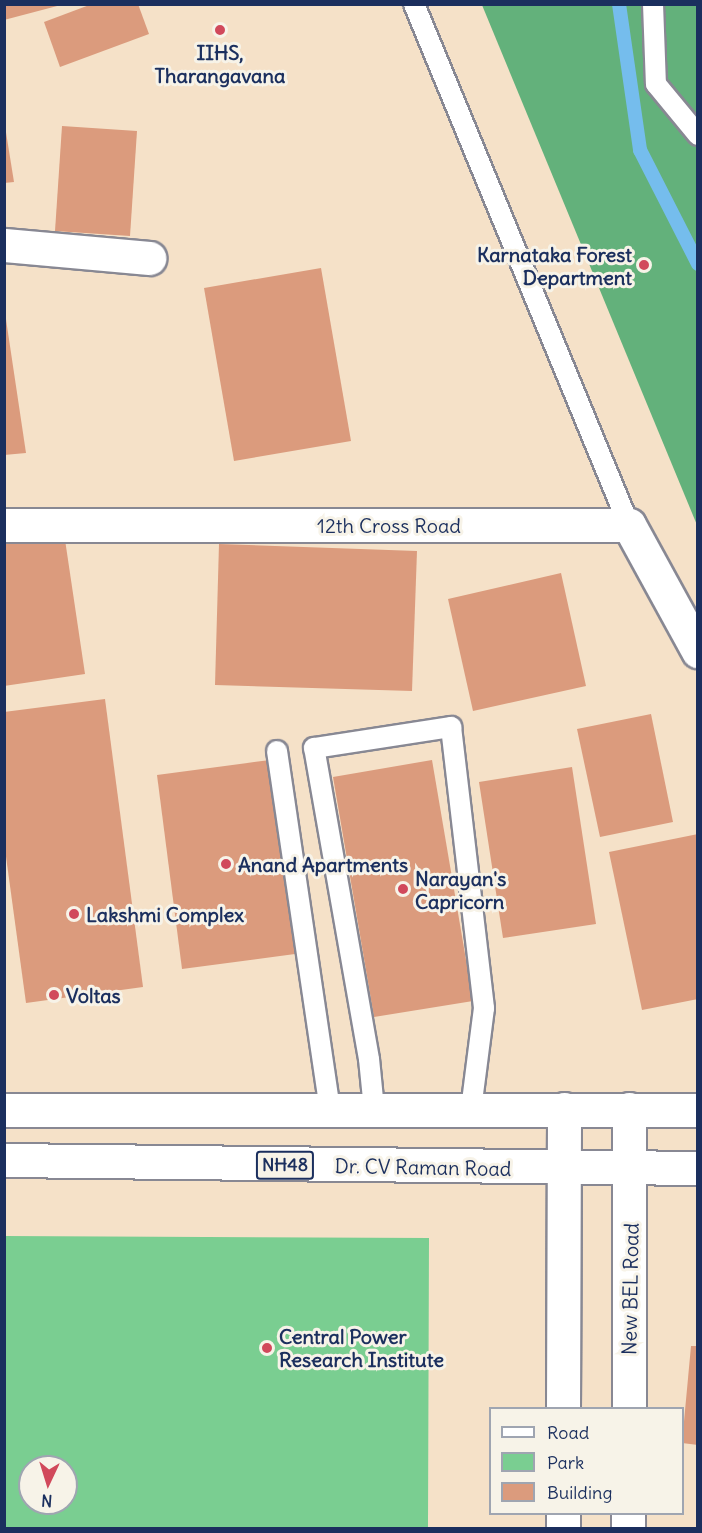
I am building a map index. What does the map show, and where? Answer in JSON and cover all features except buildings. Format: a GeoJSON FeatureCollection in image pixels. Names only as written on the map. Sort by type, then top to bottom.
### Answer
{"type":"FeatureCollection","features":[{"type":"Feature","properties":{"kind":"main road"},"geometry":{"type":"LineString","coordinates":[[4,245],[149,258]]}},
{"type":"Feature","properties":{"kind":"main road","name":"12th Cross Road"},"geometry":{"type":"LineString","coordinates":[[4,525],[629,525]]}},
{"type":"Feature","properties":{"kind":"main road"},"geometry":{"type":"LineString","coordinates":[[629,525],[698,651]]}},
{"type":"Feature","properties":{"kind":"main road"},"geometry":{"type":"LineString","coordinates":[[563,1407],[564,1109]]}},
{"type":"Feature","properties":{"kind":"main road","name":"New BEL Road"},"geometry":{"type":"LineString","coordinates":[[629,1109],[631,1169],[629,1407]]}},
{"type":"Feature","properties":{"kind":"main road"},"geometry":{"type":"LineString","coordinates":[[4,1110],[698,1110]]}},
{"type":"Feature","properties":{"kind":"main road","name":"Dr. CV Raman Road"},"geometry":{"type":"LineString","coordinates":[[4,1160],[565,1169],[698,1168]]}},
{"type":"Feature","properties":{"kind":"lane"},"geometry":{"type":"LineString","coordinates":[[414,4],[629,525]]}},
{"type":"Feature","properties":{"kind":"lane"},"geometry":{"type":"LineString","coordinates":[[653,4],[656,84],[698,135]]}},
{"type":"Feature","properties":{"kind":"lane"},"geometry":{"type":"LineString","coordinates":[[374,1109],[369,1059],[314,748],[451,727],[484,1008],[471,1109]]}},
{"type":"Feature","properties":{"kind":"lane"},"geometry":{"type":"LineString","coordinates":[[277,751],[330,1110]]}},
{"type":"Feature","properties":{"kind":"green space","name":"Karnataka Forest Department"},"geometry":{"type":"Polygon","coordinates":[[[482,5],[697,5],[697,525],[482,5]]]}},
{"type":"Feature","properties":{"kind":"green space","name":"Central Power Research Institute"},"geometry":{"type":"Polygon","coordinates":[[[5,1236],[429,1238],[428,1528],[5,1528],[5,1236]]]}},
{"type":"Feature","properties":{"kind":"waterway"},"geometry":{"type":"LineString","coordinates":[[619,4],[640,150],[698,264]]}},
{"type":"Feature","properties":{"kind":"place","name":"IIHS, Tharangavana"},"geometry":{"type":"Point","coordinates":[220,30]}},
{"type":"Feature","properties":{"kind":"place","name":"Karnataka Forest Department"},"geometry":{"type":"Point","coordinates":[644,265]}},
{"type":"Feature","properties":{"kind":"place","name":"Anand Apartments"},"geometry":{"type":"Point","coordinates":[226,864]}},
{"type":"Feature","properties":{"kind":"place","name":"Narayan's Capricorn"},"geometry":{"type":"Point","coordinates":[403,889]}},
{"type":"Feature","properties":{"kind":"place","name":"Lakshmi Complex"},"geometry":{"type":"Point","coordinates":[74,914]}},
{"type":"Feature","properties":{"kind":"place","name":"Voltas"},"geometry":{"type":"Point","coordinates":[54,995]}},
{"type":"Feature","properties":{"kind":"place","name":"Central Power Research Institute"},"geometry":{"type":"Point","coordinates":[267,1348]}}]}
